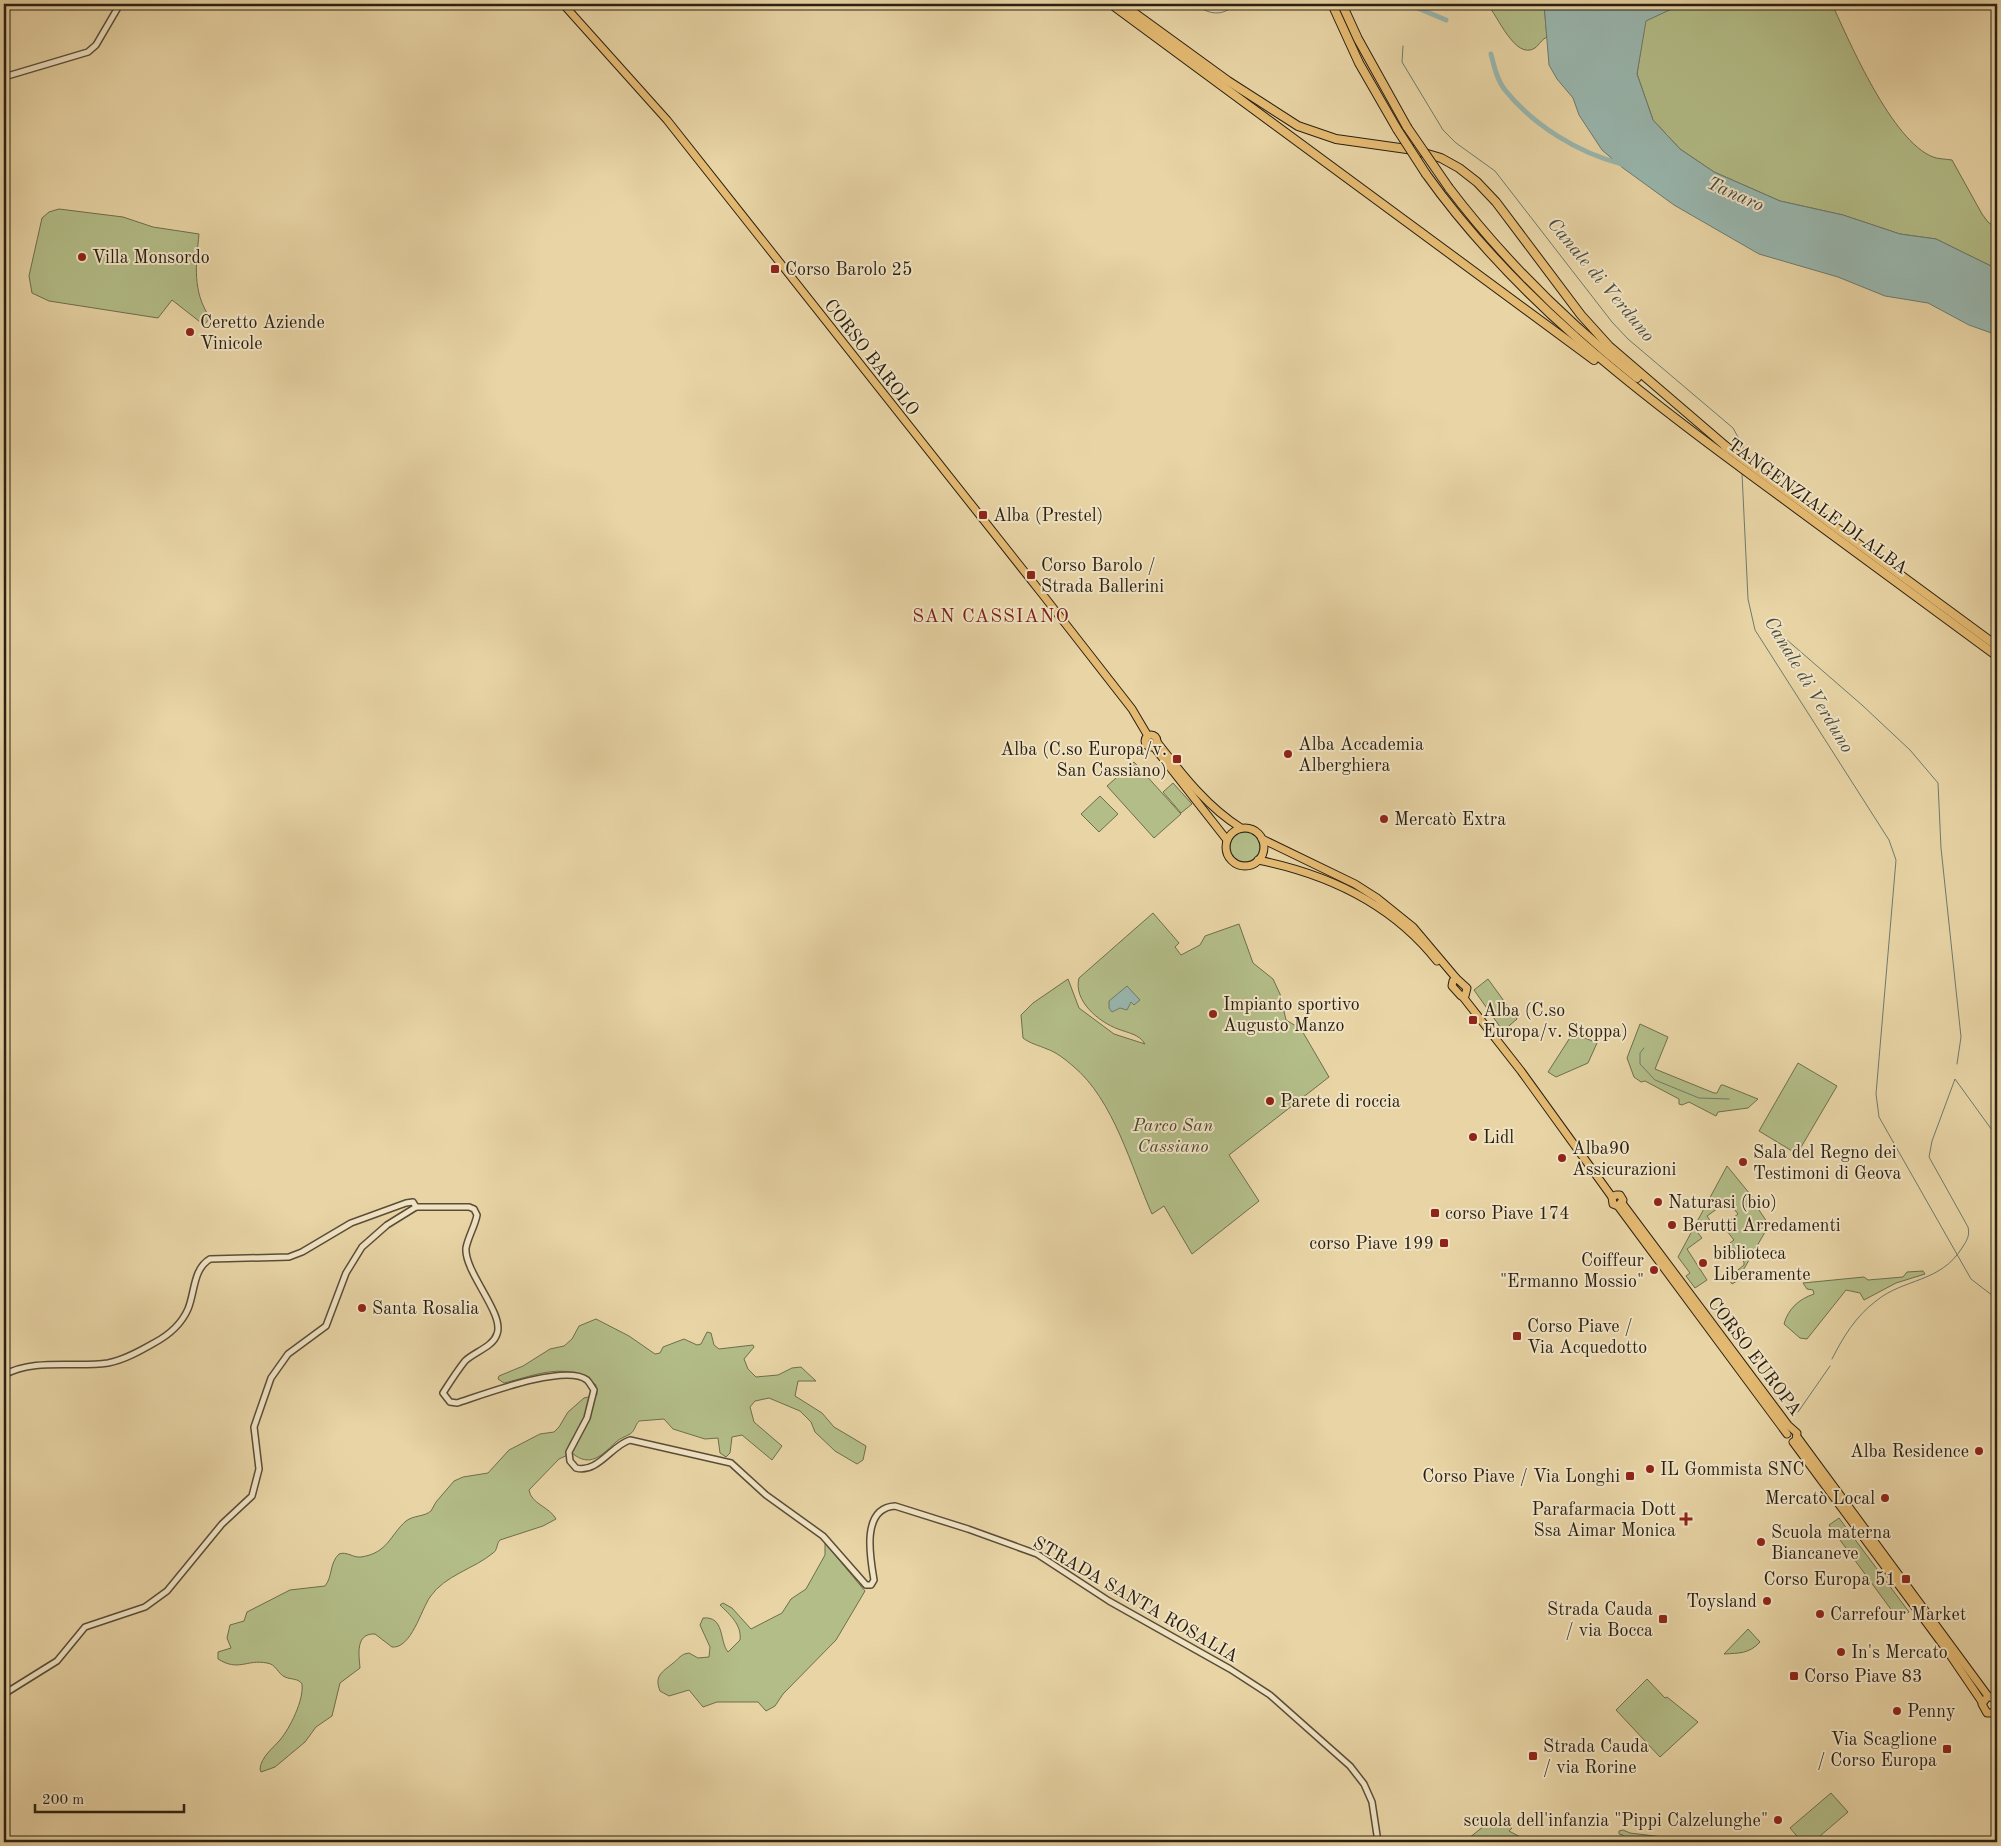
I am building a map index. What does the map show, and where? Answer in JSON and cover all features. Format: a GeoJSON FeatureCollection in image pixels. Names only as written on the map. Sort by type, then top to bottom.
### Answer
{"type":"FeatureCollection","features":[{"type":"Feature","properties":{"kind":"highway"},"geometry":{"type":"LineString","coordinates":[[1111,4],[1536,318],[1623,379]]}},
{"type":"Feature","properties":{"kind":"highway"},"geometry":{"type":"LineString","coordinates":[[1122,4],[1228,81],[1283,117],[1314,133],[1349,142],[1414,150],[1441,158],[1460,168],[1478,182],[1496,202],[1581,315],[1609,346],[1729,449]]}},
{"type":"Feature","properties":{"kind":"highway"},"geometry":{"type":"LineString","coordinates":[[1332,4],[1348,40],[1397,130],[1426,174],[1483,247],[1511,277],[1560,324],[1623,379]]}},
{"type":"Feature","properties":{"kind":"highway"},"geometry":{"type":"LineString","coordinates":[[1342,4],[1358,39],[1407,127],[1449,188],[1497,248],[1569,320],[1616,361],[1729,449]]}},
{"type":"Feature","properties":{"kind":"highway","name":"TANGENZIALE DI ALBA"},"geometry":{"type":"LineString","coordinates":[[1623,379],[1997,656]]}},
{"type":"Feature","properties":{"kind":"highway","name":"TANGENZIALE DI ALBA"},"geometry":{"type":"LineString","coordinates":[[1729,449],[1997,646]]}},
{"type":"Feature","properties":{"kind":"main road","name":"CORSO BAROLO"},"geometry":{"type":"LineString","coordinates":[[563,4],[667,120],[1051,605],[1132,709],[1148,736],[1155,737],[1155,745]]}},
{"type":"Feature","properties":{"kind":"main road"},"geometry":{"type":"LineString","coordinates":[[1155,745],[1202,797],[1224,817],[1241,828],[1255,831],[1262,839],[1355,884],[1377,898],[1413,927],[1455,980]]}},
{"type":"Feature","properties":{"kind":"main road"},"geometry":{"type":"LineString","coordinates":[[1155,745],[1227,840]]}},
{"type":"Feature","properties":{"kind":"main road"},"geometry":{"type":"LineString","coordinates":[[1241,828],[1233,832],[1227,840],[1227,855],[1234,863],[1248,866],[1258,860],[1263,850],[1262,839]]}},
{"type":"Feature","properties":{"kind":"main road"},"geometry":{"type":"LineString","coordinates":[[1258,860],[1322,877],[1376,904],[1417,938],[1455,980],[1464,984],[1465,995],[1614,1196]]}},
{"type":"Feature","properties":{"kind":"main road"},"geometry":{"type":"LineString","coordinates":[[1455,980],[1453,988],[1465,995],[1614,1196],[1613,1204],[1620,1204]]}},
{"type":"Feature","properties":{"kind":"main road","name":"CORSO EUROPA"},"geometry":{"type":"LineString","coordinates":[[1620,1204],[1720,1344],[1790,1433]]}},
{"type":"Feature","properties":{"kind":"main road","name":"CORSO EUROPA"},"geometry":{"type":"LineString","coordinates":[[1620,1204],[1790,1433]]}},
{"type":"Feature","properties":{"kind":"main road","name":"CORSO EUROPA"},"geometry":{"type":"LineString","coordinates":[[1790,1433],[1788,1438],[1795,1440],[1991,1698],[1985,1711],[1995,1714]]}},
{"type":"Feature","properties":{"kind":"street"},"geometry":{"type":"LineString","coordinates":[[4,77],[88,52],[96,44],[120,4]]}},
{"type":"Feature","properties":{"kind":"street"},"geometry":{"type":"LineString","coordinates":[[4,1375],[22,1367],[102,1363],[122,1359],[154,1343],[173,1330],[188,1308],[201,1266],[210,1259],[290,1256],[302,1252],[359,1220],[406,1203],[413,1202],[416,1207],[380,1230],[362,1247],[346,1273],[326,1326],[288,1354],[271,1378],[254,1427],[260,1469],[252,1496],[248,1501],[222,1524],[167,1591],[158,1599],[134,1612],[85,1628],[57,1661],[4,1694]]}},
{"type":"Feature","properties":{"kind":"street","name":"STRADA SANTA ROSALIA"},"geometry":{"type":"LineString","coordinates":[[416,1207],[474,1209],[477,1215],[466,1249],[469,1262],[499,1326],[496,1337],[466,1360],[454,1375],[443,1393],[450,1402],[456,1403],[505,1387],[552,1376],[571,1375],[586,1380],[594,1390],[592,1402],[569,1452],[570,1461],[576,1468],[590,1467],[622,1442],[630,1440],[731,1463],[766,1494],[823,1536],[868,1586],[874,1580],[870,1562],[873,1524],[878,1513],[888,1506],[895,1506],[968,1528],[1038,1554],[1109,1601],[1230,1669],[1284,1707],[1350,1766],[1364,1784],[1372,1802],[1378,1842]]}},
{"type":"Feature","properties":{"kind":"green space"},"geometry":{"type":"Polygon","coordinates":[[[1487,4],[1544,4],[1547,37],[1535,48],[1528,50],[1520,48],[1507,35],[1487,4]]]}},
{"type":"Feature","properties":{"kind":"green space"},"geometry":{"type":"Polygon","coordinates":[[[1682,4],[1832,4],[1874,89],[1902,132],[1918,147],[1933,157],[1952,160],[1982,214],[1997,229],[1997,269],[1936,239],[1900,234],[1843,215],[1780,201],[1714,172],[1680,149],[1653,120],[1637,74],[1645,21],[1682,4]]]}},
{"type":"Feature","properties":{"kind":"green space"},"geometry":{"type":"Polygon","coordinates":[[[59,209],[123,217],[153,227],[199,234],[196,267],[198,288],[204,308],[210,318],[204,325],[172,300],[158,318],[49,301],[32,293],[29,276],[42,218],[49,212],[59,209]]]}},
{"type":"Feature","properties":{"kind":"green space"},"geometry":{"type":"Polygon","coordinates":[[[1134,762],[1181,814],[1154,838],[1107,786],[1134,762]]]}},
{"type":"Feature","properties":{"kind":"green space"},"geometry":{"type":"Polygon","coordinates":[[[1173,783],[1192,804],[1181,813],[1163,792],[1173,783]]]}},
{"type":"Feature","properties":{"kind":"green space"},"geometry":{"type":"Polygon","coordinates":[[[1100,796],[1118,814],[1099,832],[1081,814],[1100,796]]]}},
{"type":"Feature","properties":{"kind":"green space"},"geometry":{"type":"Polygon","coordinates":[[[1245,832],[1251,833],[1259,841],[1259,853],[1251,861],[1245,862],[1239,861],[1231,853],[1230,847],[1231,841],[1239,833],[1245,832]]]}},
{"type":"Feature","properties":{"kind":"green space","name":"Parco San Cassiano"},"geometry":{"type":"Polygon","coordinates":[[[1153,913],[1179,943],[1175,947],[1181,955],[1200,945],[1205,936],[1239,924],[1253,963],[1273,979],[1280,994],[1286,1020],[1301,1029],[1329,1077],[1229,1155],[1259,1201],[1192,1254],[1164,1206],[1152,1214],[1120,1135],[1100,1097],[1087,1080],[1057,1054],[1023,1038],[1021,1015],[1033,1003],[1068,979],[1079,1008],[1114,1034],[1145,1044],[1136,1036],[1111,1026],[1096,1016],[1084,1002],[1078,987],[1079,978],[1153,913]]]}},
{"type":"Feature","properties":{"kind":"green space"},"geometry":{"type":"Polygon","coordinates":[[[1488,979],[1517,1019],[1503,1031],[1474,990],[1488,979]]]}},
{"type":"Feature","properties":{"kind":"green space"},"geometry":{"type":"Polygon","coordinates":[[[1640,1024],[1668,1037],[1655,1069],[1714,1093],[1717,1093],[1721,1085],[1723,1085],[1758,1099],[1748,1108],[1718,1112],[1716,1116],[1689,1102],[1682,1105],[1679,1104],[1679,1099],[1645,1081],[1641,1082],[1634,1077],[1627,1058],[1640,1024]]]}},
{"type":"Feature","properties":{"kind":"green space"},"geometry":{"type":"Polygon","coordinates":[[[1573,1033],[1597,1043],[1588,1063],[1556,1077],[1548,1072],[1573,1033]]]}},
{"type":"Feature","properties":{"kind":"green space"},"geometry":{"type":"Polygon","coordinates":[[[1798,1063],[1837,1086],[1797,1154],[1759,1131],[1798,1063]]]}},
{"type":"Feature","properties":{"kind":"green space"},"geometry":{"type":"Polygon","coordinates":[[[1727,1166],[1759,1205],[1759,1210],[1769,1225],[1737,1281],[1732,1284],[1728,1278],[1744,1265],[1744,1262],[1735,1252],[1722,1259],[1718,1252],[1734,1240],[1723,1226],[1738,1214],[1728,1201],[1707,1216],[1711,1222],[1698,1233],[1702,1238],[1687,1249],[1707,1280],[1695,1288],[1686,1276],[1690,1273],[1678,1257],[1727,1166]]]}},
{"type":"Feature","properties":{"kind":"green space"},"geometry":{"type":"Polygon","coordinates":[[[1923,1271],[1925,1274],[1896,1283],[1864,1300],[1860,1293],[1846,1290],[1807,1339],[1800,1338],[1784,1324],[1788,1314],[1795,1305],[1814,1294],[1813,1290],[1807,1289],[1803,1283],[1864,1277],[1868,1280],[1903,1277],[1907,1272],[1923,1271]]]}},
{"type":"Feature","properties":{"kind":"green space"},"geometry":{"type":"Polygon","coordinates":[[[596,1319],[629,1336],[655,1354],[660,1353],[663,1347],[684,1339],[697,1345],[701,1344],[707,1332],[711,1333],[714,1345],[719,1349],[753,1345],[754,1347],[744,1359],[748,1369],[756,1377],[778,1375],[792,1368],[801,1367],[816,1381],[798,1381],[795,1396],[822,1413],[834,1427],[866,1446],[863,1460],[857,1464],[835,1451],[815,1432],[811,1422],[800,1411],[769,1398],[755,1401],[750,1407],[754,1422],[782,1446],[772,1460],[742,1435],[732,1437],[730,1453],[726,1457],[720,1453],[718,1438],[705,1439],[673,1429],[664,1419],[639,1421],[632,1433],[619,1439],[600,1456],[590,1460],[584,1460],[572,1453],[559,1459],[529,1490],[533,1499],[550,1511],[556,1519],[543,1526],[500,1540],[493,1553],[436,1589],[415,1628],[405,1642],[399,1646],[392,1647],[375,1634],[364,1637],[360,1646],[360,1668],[340,1683],[332,1716],[316,1727],[305,1742],[275,1767],[261,1772],[260,1769],[263,1761],[284,1735],[296,1714],[301,1698],[302,1684],[297,1680],[283,1676],[270,1664],[260,1662],[232,1665],[218,1659],[218,1652],[231,1648],[227,1638],[230,1625],[244,1621],[247,1612],[290,1590],[325,1586],[339,1554],[345,1553],[361,1557],[377,1552],[388,1543],[406,1521],[431,1511],[436,1502],[454,1481],[463,1477],[488,1473],[509,1450],[540,1434],[554,1432],[568,1412],[584,1398],[597,1395],[596,1385],[585,1377],[563,1371],[540,1374],[504,1383],[498,1379],[499,1376],[523,1366],[550,1349],[564,1346],[572,1339],[579,1326],[596,1319]]]}},
{"type":"Feature","properties":{"kind":"green space"},"geometry":{"type":"Polygon","coordinates":[[[1839,1518],[1909,1612],[1898,1619],[1829,1525],[1839,1518]]]}},
{"type":"Feature","properties":{"kind":"green space"},"geometry":{"type":"Polygon","coordinates":[[[825,1543],[865,1591],[836,1640],[783,1694],[775,1706],[766,1711],[758,1702],[717,1702],[703,1707],[689,1690],[669,1696],[660,1691],[658,1682],[660,1675],[682,1656],[689,1653],[698,1658],[709,1657],[710,1647],[700,1625],[703,1618],[710,1618],[718,1625],[728,1652],[740,1640],[740,1635],[737,1625],[720,1605],[723,1603],[732,1608],[751,1629],[782,1613],[791,1599],[806,1589],[825,1555],[825,1543]]]}},
{"type":"Feature","properties":{"kind":"green space"},"geometry":{"type":"Polygon","coordinates":[[[1748,1629],[1760,1642],[1748,1651],[1724,1654],[1748,1629]]]}},
{"type":"Feature","properties":{"kind":"green space"},"geometry":{"type":"Polygon","coordinates":[[[1647,1679],[1665,1698],[1667,1697],[1698,1722],[1660,1757],[1616,1710],[1647,1679]]]}},
{"type":"Feature","properties":{"kind":"green space"},"geometry":{"type":"Polygon","coordinates":[[[1831,1793],[1848,1812],[1813,1842],[1802,1842],[1790,1828],[1831,1793]]]}},
{"type":"Feature","properties":{"kind":"green space"},"geometry":{"type":"Polygon","coordinates":[[[1494,1818],[1512,1828],[1509,1831],[1530,1842],[1464,1842],[1494,1818]]]}},
{"type":"Feature","properties":{"kind":"green space"},"geometry":{"type":"Polygon","coordinates":[[[1623,1830],[1630,1833],[1671,1838],[1670,1842],[1622,1842],[1623,1835],[1619,1834],[1619,1831],[1623,1830]]]}},
{"type":"Feature","properties":{"kind":"water","name":"Tanaro"},"geometry":{"type":"Polygon","coordinates":[[[1544,4],[1682,4],[1646,21],[1637,74],[1653,120],[1680,149],[1714,172],[1780,201],[1843,215],[1900,234],[1936,239],[1997,269],[1997,335],[1969,325],[1928,303],[1885,296],[1838,277],[1759,254],[1674,205],[1623,168],[1602,150],[1579,115],[1573,98],[1557,79],[1549,65],[1544,4]]]}},
{"type":"Feature","properties":{"kind":"water"},"geometry":{"type":"Polygon","coordinates":[[[1127,986],[1140,1000],[1134,1005],[1131,1002],[1127,1010],[1120,1008],[1112,1012],[1109,1008],[1109,1001],[1127,986]]]}},
{"type":"Feature","properties":{"kind":"waterway"},"geometry":{"type":"LineString","coordinates":[[1195,4],[1205,10],[1216,13],[1226,11],[1236,4]]}},
{"type":"Feature","properties":{"kind":"waterway","name":"Canale di Verduno"},"geometry":{"type":"LineString","coordinates":[[1408,4],[1446,20]]}},
{"type":"Feature","properties":{"kind":"waterway","name":"Canale di Verduno"},"geometry":{"type":"LineString","coordinates":[[1403,46],[1402,62],[1443,130],[1456,143],[1495,171],[1612,322],[1628,339],[1733,428],[1743,446],[1743,454]]}},
{"type":"Feature","properties":{"kind":"waterway","name":"Canale di Verduno"},"geometry":{"type":"LineString","coordinates":[[1491,54],[1502,86],[1529,115],[1573,145],[1589,153],[1622,164]]}},
{"type":"Feature","properties":{"kind":"waterway","name":"Canale di Verduno"},"geometry":{"type":"LineString","coordinates":[[1742,473],[1748,599],[1755,630],[1889,840],[1896,860],[1876,1094],[1879,1117],[1971,1279],[1997,1299]]}},
{"type":"Feature","properties":{"kind":"waterway"},"geometry":{"type":"LineString","coordinates":[[1765,625],[1779,633],[1862,705],[1910,750],[1938,783],[1941,848],[1961,1037],[1957,1064]]}},
{"type":"Feature","properties":{"kind":"waterway"},"geometry":{"type":"LineString","coordinates":[[1644,1048],[1640,1053],[1640,1064],[1655,1080],[1699,1098],[1729,1099]]}},
{"type":"Feature","properties":{"kind":"waterway"},"geometry":{"type":"LineString","coordinates":[[1832,1359],[1851,1327],[1862,1313],[1887,1294],[1943,1268],[1953,1259],[1967,1240],[1968,1227],[1929,1157],[1932,1141],[1955,1079],[1997,1137]]}},
{"type":"Feature","properties":{"kind":"waterway"},"geometry":{"type":"LineString","coordinates":[[1798,1412],[1830,1366]]}},
{"type":"Feature","properties":{"kind":"place","name":"Villa Monsordo"},"geometry":{"type":"Point","coordinates":[82,257]}},
{"type":"Feature","properties":{"kind":"place","name":"Corso Barolo 25"},"geometry":{"type":"Point","coordinates":[775,269]}},
{"type":"Feature","properties":{"kind":"place","name":"Ceretto Aziende Vinicole"},"geometry":{"type":"Point","coordinates":[190,332]}},
{"type":"Feature","properties":{"kind":"place","name":"Alba (Prestel)"},"geometry":{"type":"Point","coordinates":[983,515]}},
{"type":"Feature","properties":{"kind":"place","name":"Corso Barolo / Strada Ballerini"},"geometry":{"type":"Point","coordinates":[1031,575]}},
{"type":"Feature","properties":{"kind":"place","name":"Alba Accademia Alberghiera"},"geometry":{"type":"Point","coordinates":[1288,754]}},
{"type":"Feature","properties":{"kind":"place","name":"Alba (C.so Europa/v. San Cassiano)"},"geometry":{"type":"Point","coordinates":[1177,759]}},
{"type":"Feature","properties":{"kind":"place","name":"Mercatò Extra"},"geometry":{"type":"Point","coordinates":[1384,819]}},
{"type":"Feature","properties":{"kind":"place","name":"Impianto sportivo Augusto Manzo"},"geometry":{"type":"Point","coordinates":[1213,1014]}},
{"type":"Feature","properties":{"kind":"place","name":"Alba (C.so Europa/v. Stoppa)"},"geometry":{"type":"Point","coordinates":[1473,1020]}},
{"type":"Feature","properties":{"kind":"place","name":"Parete di roccia"},"geometry":{"type":"Point","coordinates":[1270,1101]}},
{"type":"Feature","properties":{"kind":"place","name":"Lidl"},"geometry":{"type":"Point","coordinates":[1473,1137]}},
{"type":"Feature","properties":{"kind":"place","name":"Alba90 Assicurazioni"},"geometry":{"type":"Point","coordinates":[1562,1158]}},
{"type":"Feature","properties":{"kind":"place","name":"Sala del Regno dei Testimoni di Geova"},"geometry":{"type":"Point","coordinates":[1743,1162]}},
{"type":"Feature","properties":{"kind":"place","name":"Naturasi (bio)"},"geometry":{"type":"Point","coordinates":[1658,1202]}},
{"type":"Feature","properties":{"kind":"place","name":"corso Piave 174"},"geometry":{"type":"Point","coordinates":[1435,1213]}},
{"type":"Feature","properties":{"kind":"place","name":"Berutti Arredamenti"},"geometry":{"type":"Point","coordinates":[1672,1225]}},
{"type":"Feature","properties":{"kind":"place","name":"corso Piave 199"},"geometry":{"type":"Point","coordinates":[1444,1243]}},
{"type":"Feature","properties":{"kind":"place","name":"biblioteca Liberamente"},"geometry":{"type":"Point","coordinates":[1703,1263]}},
{"type":"Feature","properties":{"kind":"place","name":"Coiffeur \"Ermanno Mossio\""},"geometry":{"type":"Point","coordinates":[1654,1270]}},
{"type":"Feature","properties":{"kind":"place","name":"Santa Rosalia"},"geometry":{"type":"Point","coordinates":[362,1308]}},
{"type":"Feature","properties":{"kind":"place","name":"Corso Piave / Via Acquedotto"},"geometry":{"type":"Point","coordinates":[1517,1336]}},
{"type":"Feature","properties":{"kind":"place","name":"Alba Residence"},"geometry":{"type":"Point","coordinates":[1979,1451]}},
{"type":"Feature","properties":{"kind":"place","name":"IL Gommista SNC"},"geometry":{"type":"Point","coordinates":[1650,1469]}},
{"type":"Feature","properties":{"kind":"place","name":"Corso Piave / Via Longhi"},"geometry":{"type":"Point","coordinates":[1630,1476]}},
{"type":"Feature","properties":{"kind":"place","name":"Mercatò Local"},"geometry":{"type":"Point","coordinates":[1885,1498]}},
{"type":"Feature","properties":{"kind":"place","name":"Parafarmacia Dott Ssa Aimar Monica"},"geometry":{"type":"Point","coordinates":[1686,1519]}},
{"type":"Feature","properties":{"kind":"place","name":"Scuola materna Biancaneve"},"geometry":{"type":"Point","coordinates":[1761,1542]}},
{"type":"Feature","properties":{"kind":"place","name":"Corso Europa 51"},"geometry":{"type":"Point","coordinates":[1906,1579]}},
{"type":"Feature","properties":{"kind":"place","name":"Toysland"},"geometry":{"type":"Point","coordinates":[1767,1601]}},
{"type":"Feature","properties":{"kind":"place","name":"Carrefour Market"},"geometry":{"type":"Point","coordinates":[1820,1614]}},
{"type":"Feature","properties":{"kind":"place","name":"Strada Cauda / via Bocca"},"geometry":{"type":"Point","coordinates":[1663,1619]}},
{"type":"Feature","properties":{"kind":"place","name":"In's Mercato"},"geometry":{"type":"Point","coordinates":[1841,1652]}},
{"type":"Feature","properties":{"kind":"place","name":"Corso Piave 83"},"geometry":{"type":"Point","coordinates":[1794,1676]}},
{"type":"Feature","properties":{"kind":"place","name":"Penny"},"geometry":{"type":"Point","coordinates":[1897,1711]}},
{"type":"Feature","properties":{"kind":"place","name":"Via Scaglione / Corso Europa"},"geometry":{"type":"Point","coordinates":[1947,1749]}},
{"type":"Feature","properties":{"kind":"place","name":"Strada Cauda / via Rorine"},"geometry":{"type":"Point","coordinates":[1533,1756]}},
{"type":"Feature","properties":{"kind":"place","name":"scuola dell'infanzia \"Pippi Calzelunghe\""},"geometry":{"type":"Point","coordinates":[1778,1820]}},
{"type":"Feature","properties":{"kind":"district","name":"SAN CASSIANO"},"geometry":{"type":"Point","coordinates":[991,615]}}]}
